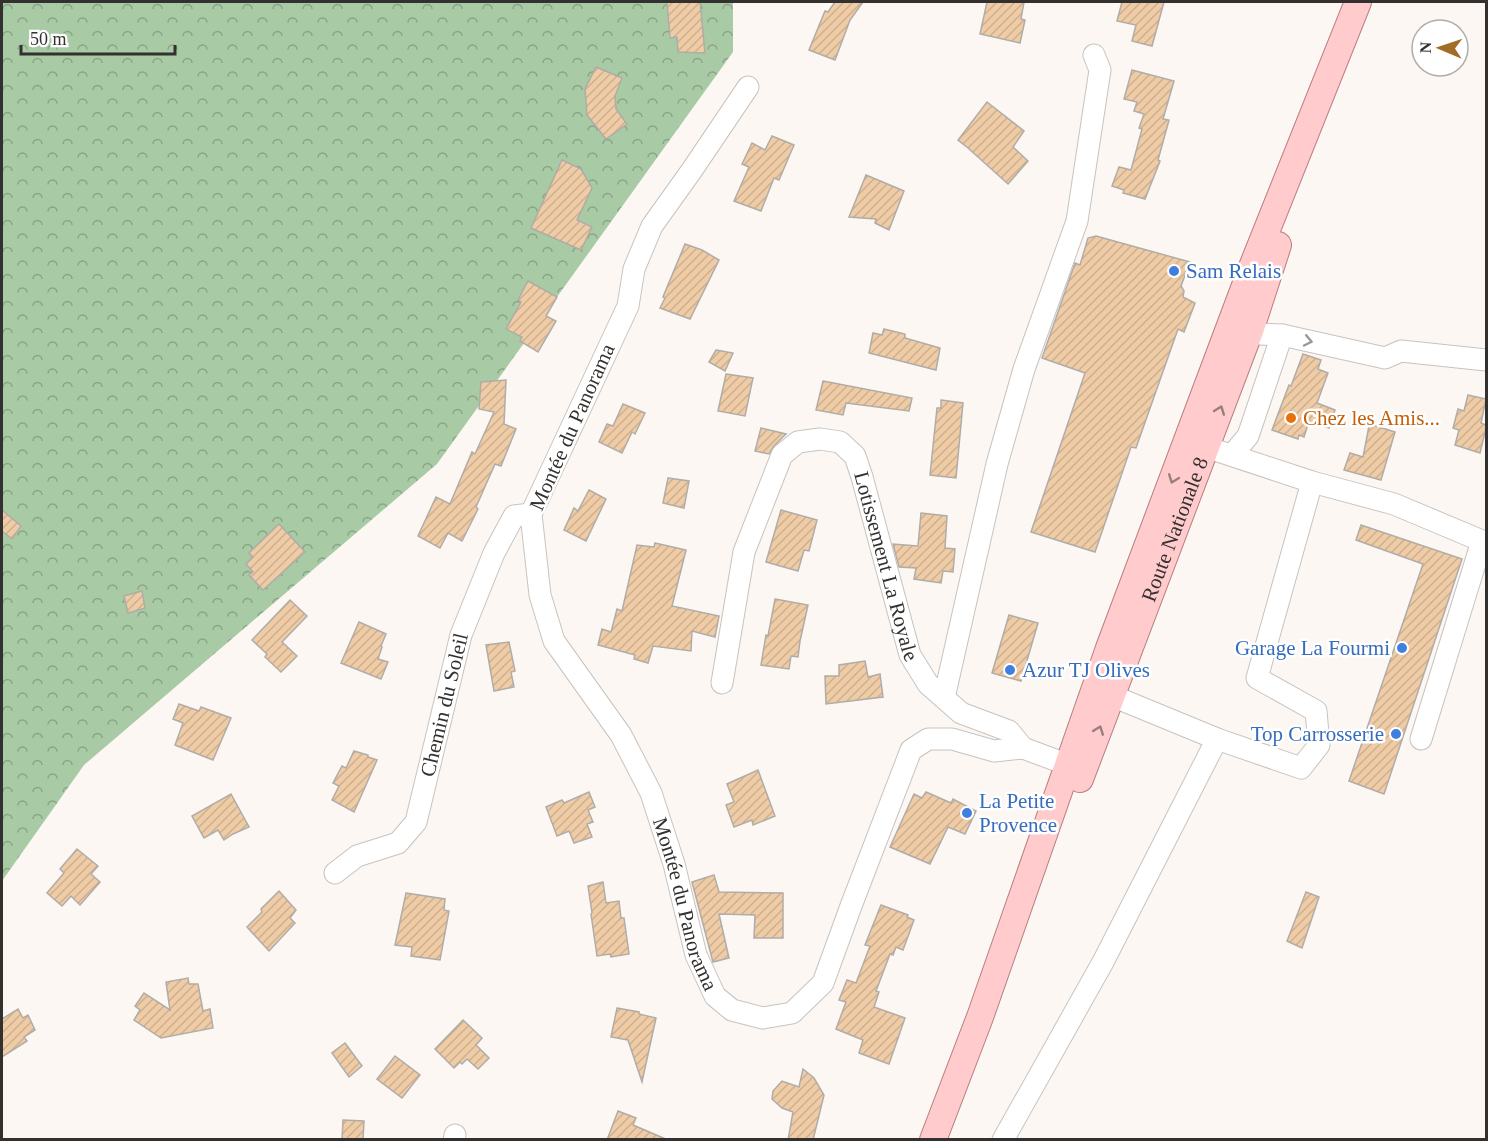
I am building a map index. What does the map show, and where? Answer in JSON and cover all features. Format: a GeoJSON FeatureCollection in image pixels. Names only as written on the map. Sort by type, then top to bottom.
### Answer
{"type":"FeatureCollection","features":[{"type":"Feature","properties":{"kind":"main road","name":"Route Nationale 8"},"geometry":{"type":"LineString","coordinates":[[933,1140],[1198,444],[1358,2]]}},
{"type":"Feature","properties":{"kind":"street","name":"Lotissement La Royale"},"geometry":{"type":"LineString","coordinates":[[944,698],[998,464],[1024,369],[1077,221],[1100,70],[1094,55]]}},
{"type":"Feature","properties":{"kind":"street","name":"Montée du Panorama"},"geometry":{"type":"LineString","coordinates":[[748,87],[652,226],[634,269],[628,306],[531,513],[540,595],[554,641],[621,735],[651,793],[674,864],[696,955],[715,996],[732,1010],[763,1018],[792,1013],[823,983],[911,750],[928,739],[952,739],[994,751],[1023,748],[1076,767]]}},
{"type":"Feature","properties":{"kind":"street"},"geometry":{"type":"LineString","coordinates":[[1241,327],[1258,334],[1282,335],[1385,358],[1401,351],[1486,360]]}},
{"type":"Feature","properties":{"kind":"street"},"geometry":{"type":"LineString","coordinates":[[1232,455],[1248,436],[1282,335]]}},
{"type":"Feature","properties":{"kind":"street","name":"Lotissement La Royale"},"geometry":{"type":"LineString","coordinates":[[722,683],[744,552],[782,455],[798,442],[820,439],[840,442],[855,456],[862,477],[910,655],[928,684],[961,713],[1009,731],[1023,748]]}},
{"type":"Feature","properties":{"kind":"street"},"geometry":{"type":"LineString","coordinates":[[1198,444],[1312,482],[1394,504],[1482,541],[1421,739]]}},
{"type":"Feature","properties":{"kind":"street"},"geometry":{"type":"LineString","coordinates":[[1104,692],[1217,739],[1301,768],[1319,745],[1317,711],[1257,678],[1312,482]]}},
{"type":"Feature","properties":{"kind":"street","name":"Chemin du Soleil"},"geometry":{"type":"LineString","coordinates":[[335,873],[357,856],[398,843],[416,822],[461,636],[494,553],[514,516],[531,513]]}},
{"type":"Feature","properties":{"kind":"street"},"geometry":{"type":"LineString","coordinates":[[1003,1140],[1103,962],[1217,739]]}},
{"type":"Feature","properties":{"kind":"green space"},"geometry":{"type":"Polygon","coordinates":[[[2,2],[733,2],[733,52],[437,464],[84,765],[2,881],[2,2]]]}},
{"type":"Feature","properties":{"kind":"building"},"geometry":{"type":"Polygon","coordinates":[[[667,2],[700,2],[705,53],[678,52],[677,37],[670,38],[667,2]]]}},
{"type":"Feature","properties":{"kind":"building"},"geometry":{"type":"Polygon","coordinates":[[[835,2],[863,2],[850,20],[835,60],[809,50],[825,11],[828,12],[835,2]]]}},
{"type":"Feature","properties":{"kind":"building"},"geometry":{"type":"Polygon","coordinates":[[[987,2],[1024,2],[1021,19],[1025,20],[1020,43],[980,34],[987,2]]]}},
{"type":"Feature","properties":{"kind":"building"},"geometry":{"type":"Polygon","coordinates":[[[1122,2],[1164,2],[1152,46],[1132,41],[1136,25],[1117,21],[1122,2]]]}},
{"type":"Feature","properties":{"kind":"building"},"geometry":{"type":"Polygon","coordinates":[[[596,67],[622,78],[615,96],[616,109],[627,124],[606,139],[587,115],[585,89],[596,67]]]}},
{"type":"Feature","properties":{"kind":"building"},"geometry":{"type":"Polygon","coordinates":[[[1132,70],[1174,81],[1163,119],[1169,120],[1158,160],[1160,161],[1145,199],[1123,193],[1124,190],[1112,186],[1119,167],[1131,170],[1142,129],[1139,128],[1144,114],[1134,111],[1137,102],[1124,99],[1132,70]]]}},
{"type":"Feature","properties":{"kind":"building"},"geometry":{"type":"Polygon","coordinates":[[[987,102],[1024,131],[1013,147],[1028,161],[1008,184],[958,140],[987,102]]]}},
{"type":"Feature","properties":{"kind":"building"},"geometry":{"type":"Polygon","coordinates":[[[772,136],[794,145],[779,180],[774,178],[761,211],[734,201],[749,167],[742,164],[752,143],[765,150],[772,136]]]}},
{"type":"Feature","properties":{"kind":"building"},"geometry":{"type":"Polygon","coordinates":[[[562,160],[581,169],[592,188],[577,220],[592,227],[581,250],[531,228],[562,160]]]}},
{"type":"Feature","properties":{"kind":"building"},"geometry":{"type":"Polygon","coordinates":[[[866,175],[904,191],[889,230],[875,223],[876,219],[849,217],[866,175]]]}},
{"type":"Feature","properties":{"kind":"building"},"geometry":{"type":"Polygon","coordinates":[[[1096,236],[1190,262],[1181,286],[1184,291],[1183,297],[1195,303],[1184,332],[1178,329],[1136,448],[1131,447],[1095,552],[1031,532],[1085,373],[1042,358],[1075,263],[1080,265],[1088,238],[1096,236]]]}},
{"type":"Feature","properties":{"kind":"building"},"geometry":{"type":"Polygon","coordinates":[[[685,244],[702,250],[719,260],[690,319],[660,308],[685,244]]]}},
{"type":"Feature","properties":{"kind":"building"},"geometry":{"type":"Polygon","coordinates":[[[528,281],[557,297],[546,316],[556,321],[538,352],[520,341],[522,337],[506,329],[521,302],[518,300],[528,281]]]}},
{"type":"Feature","properties":{"kind":"building"},"geometry":{"type":"Polygon","coordinates":[[[884,329],[905,334],[905,338],[940,348],[936,370],[869,353],[873,333],[882,335],[884,329]]]}},
{"type":"Feature","properties":{"kind":"building"},"geometry":{"type":"Polygon","coordinates":[[[716,350],[733,353],[725,371],[709,362],[716,350]]]}},
{"type":"Feature","properties":{"kind":"building"},"geometry":{"type":"Polygon","coordinates":[[[1303,354],[1321,360],[1318,369],[1328,373],[1317,403],[1335,410],[1329,428],[1309,421],[1304,437],[1299,435],[1298,439],[1272,430],[1303,354]]]}},
{"type":"Feature","properties":{"kind":"building"},"geometry":{"type":"Polygon","coordinates":[[[726,374],[753,378],[745,416],[718,411],[726,374]]]}},
{"type":"Feature","properties":{"kind":"building"},"geometry":{"type":"Polygon","coordinates":[[[506,380],[504,424],[516,429],[501,466],[495,464],[476,507],[478,509],[462,541],[448,533],[440,548],[418,536],[436,497],[450,504],[472,452],[475,454],[494,412],[479,409],[481,382],[506,380]]]}},
{"type":"Feature","properties":{"kind":"building"},"geometry":{"type":"Polygon","coordinates":[[[823,381],[912,398],[909,411],[846,403],[843,415],[816,410],[823,381]]]}},
{"type":"Feature","properties":{"kind":"building"},"geometry":{"type":"Polygon","coordinates":[[[1468,395],[1486,399],[1481,423],[1486,425],[1486,428],[1480,453],[1455,445],[1459,430],[1453,428],[1458,409],[1464,411],[1468,395]]]}},
{"type":"Feature","properties":{"kind":"building"},"geometry":{"type":"Polygon","coordinates":[[[941,400],[963,403],[956,478],[930,475],[937,408],[941,408],[941,400]]]}},
{"type":"Feature","properties":{"kind":"building"},"geometry":{"type":"Polygon","coordinates":[[[623,404],[645,413],[622,453],[599,442],[607,424],[613,426],[623,404]]]}},
{"type":"Feature","properties":{"kind":"building"},"geometry":{"type":"Polygon","coordinates":[[[1373,425],[1395,432],[1381,480],[1344,470],[1350,453],[1363,457],[1369,426],[1373,427],[1373,425]]]}},
{"type":"Feature","properties":{"kind":"building"},"geometry":{"type":"Polygon","coordinates":[[[761,428],[786,434],[769,454],[755,451],[761,428]]]}},
{"type":"Feature","properties":{"kind":"building"},"geometry":{"type":"Polygon","coordinates":[[[668,478],[689,481],[684,508],[663,503],[668,478]]]}},
{"type":"Feature","properties":{"kind":"building"},"geometry":{"type":"Polygon","coordinates":[[[589,490],[606,499],[586,541],[564,530],[574,508],[578,511],[589,490]]]}},
{"type":"Feature","properties":{"kind":"building"},"geometry":{"type":"Polygon","coordinates":[[[2,510],[21,526],[12,539],[2,531],[2,510]]]}},
{"type":"Feature","properties":{"kind":"building"},"geometry":{"type":"Polygon","coordinates":[[[781,510],[817,520],[809,551],[804,550],[798,571],[766,562],[781,510]]]}},
{"type":"Feature","properties":{"kind":"building"},"geometry":{"type":"Polygon","coordinates":[[[921,513],[947,516],[945,548],[955,549],[953,572],[943,571],[941,583],[914,579],[916,568],[899,567],[893,544],[918,546],[921,513]]]}},
{"type":"Feature","properties":{"kind":"building"},"geometry":{"type":"Polygon","coordinates":[[[279,524],[305,552],[263,590],[249,575],[253,572],[246,564],[253,557],[249,553],[279,524]]]}},
{"type":"Feature","properties":{"kind":"building"},"geometry":{"type":"Polygon","coordinates":[[[1361,525],[1462,559],[1384,794],[1349,781],[1423,564],[1356,540],[1361,525]]]}},
{"type":"Feature","properties":{"kind":"building"},"geometry":{"type":"Polygon","coordinates":[[[655,543],[686,550],[672,606],[719,616],[715,637],[692,631],[691,651],[653,646],[648,663],[634,659],[635,655],[598,645],[602,629],[611,632],[617,609],[622,611],[637,545],[654,547],[655,543]]]}},
{"type":"Feature","properties":{"kind":"building"},"geometry":{"type":"Polygon","coordinates":[[[142,591],[145,608],[128,613],[124,596],[142,591]]]}},
{"type":"Feature","properties":{"kind":"building"},"geometry":{"type":"Polygon","coordinates":[[[775,599],[808,605],[798,657],[791,656],[789,669],[761,665],[775,599]]]}},
{"type":"Feature","properties":{"kind":"building"},"geometry":{"type":"Polygon","coordinates":[[[290,600],[307,616],[282,642],[297,656],[281,672],[252,640],[290,600]]]}},
{"type":"Feature","properties":{"kind":"building"},"geometry":{"type":"Polygon","coordinates":[[[1009,615],[1038,623],[1021,681],[992,673],[1009,615]]]}},
{"type":"Feature","properties":{"kind":"building"},"geometry":{"type":"Polygon","coordinates":[[[359,622],[386,634],[378,659],[388,662],[381,679],[341,663],[359,622]]]}},
{"type":"Feature","properties":{"kind":"building"},"geometry":{"type":"Polygon","coordinates":[[[509,642],[515,671],[511,672],[514,687],[494,691],[486,645],[509,642]]]}},
{"type":"Feature","properties":{"kind":"building"},"geometry":{"type":"Polygon","coordinates":[[[865,661],[868,677],[880,674],[883,697],[826,704],[825,676],[839,676],[839,665],[865,661]]]}},
{"type":"Feature","properties":{"kind":"building"},"geometry":{"type":"Polygon","coordinates":[[[179,704],[199,711],[201,707],[231,718],[213,760],[175,745],[183,723],[173,719],[179,704]]]}},
{"type":"Feature","properties":{"kind":"building"},"geometry":{"type":"Polygon","coordinates":[[[354,751],[377,760],[354,812],[332,800],[339,786],[333,783],[342,766],[346,768],[354,751]]]}},
{"type":"Feature","properties":{"kind":"building"},"geometry":{"type":"Polygon","coordinates":[[[758,770],[775,816],[753,825],[752,820],[734,827],[726,805],[734,802],[727,784],[758,770]]]}},
{"type":"Feature","properties":{"kind":"building"},"geometry":{"type":"Polygon","coordinates":[[[589,792],[595,807],[588,810],[593,822],[587,824],[592,837],[574,843],[569,831],[557,836],[546,807],[562,800],[564,803],[589,792]]]}},
{"type":"Feature","properties":{"kind":"building"},"geometry":{"type":"Polygon","coordinates":[[[926,792],[951,803],[953,799],[976,811],[965,834],[948,827],[930,864],[890,847],[914,794],[922,798],[926,792]]]}},
{"type":"Feature","properties":{"kind":"building"},"geometry":{"type":"Polygon","coordinates":[[[231,794],[249,827],[224,840],[218,830],[204,838],[192,816],[231,794]]]}},
{"type":"Feature","properties":{"kind":"building"},"geometry":{"type":"Polygon","coordinates":[[[77,849],[98,866],[91,874],[100,882],[80,905],[71,896],[62,906],[47,893],[64,873],[60,869],[77,849]]]}},
{"type":"Feature","properties":{"kind":"building"},"geometry":{"type":"Polygon","coordinates":[[[714,875],[719,892],[783,893],[783,938],[754,938],[755,915],[719,914],[729,958],[713,962],[692,882],[714,875]]]}},
{"type":"Feature","properties":{"kind":"building"},"geometry":{"type":"Polygon","coordinates":[[[603,882],[606,903],[619,901],[629,954],[611,957],[610,954],[597,956],[588,886],[603,882]]]}},
{"type":"Feature","properties":{"kind":"building"},"geometry":{"type":"Polygon","coordinates":[[[279,891],[296,910],[290,918],[295,923],[269,951],[247,927],[279,891]]]}},
{"type":"Feature","properties":{"kind":"building"},"geometry":{"type":"Polygon","coordinates":[[[1306,892],[1319,897],[1302,948],[1287,941],[1306,892]]]}},
{"type":"Feature","properties":{"kind":"building"},"geometry":{"type":"Polygon","coordinates":[[[406,893],[445,899],[444,910],[449,911],[440,960],[411,956],[412,947],[395,945],[406,893]]]}},
{"type":"Feature","properties":{"kind":"building"},"geometry":{"type":"Polygon","coordinates":[[[881,905],[908,915],[907,917],[914,920],[903,950],[896,947],[893,955],[890,954],[876,991],[879,992],[874,1007],[905,1018],[889,1064],[859,1053],[863,1040],[836,1029],[846,1002],[839,1000],[847,980],[856,983],[870,946],[865,945],[881,905]]]}},
{"type":"Feature","properties":{"kind":"building"},"geometry":{"type":"Polygon","coordinates":[[[188,978],[189,984],[198,984],[203,1011],[210,1009],[213,1028],[161,1038],[134,1020],[140,1010],[135,1006],[144,993],[170,1010],[166,982],[188,978]]]}},
{"type":"Feature","properties":{"kind":"building"},"geometry":{"type":"Polygon","coordinates":[[[617,1008],[656,1018],[642,1082],[628,1040],[611,1037],[617,1008]]]}},
{"type":"Feature","properties":{"kind":"building"},"geometry":{"type":"Polygon","coordinates":[[[18,1009],[23,1018],[28,1015],[35,1030],[24,1037],[27,1041],[2,1057],[2,1019],[18,1009]]]}},
{"type":"Feature","properties":{"kind":"building"},"geometry":{"type":"Polygon","coordinates":[[[463,1020],[482,1038],[476,1045],[489,1058],[478,1069],[467,1059],[454,1068],[435,1049],[463,1020]]]}},
{"type":"Feature","properties":{"kind":"building"},"geometry":{"type":"Polygon","coordinates":[[[345,1043],[362,1066],[349,1077],[332,1053],[345,1043]]]}},
{"type":"Feature","properties":{"kind":"building"},"geometry":{"type":"Polygon","coordinates":[[[395,1056],[420,1075],[402,1098],[377,1079],[395,1056]]]}},
{"type":"Feature","properties":{"kind":"building"},"geometry":{"type":"Polygon","coordinates":[[[803,1069],[814,1078],[824,1095],[813,1140],[788,1140],[793,1112],[782,1108],[772,1099],[773,1091],[782,1081],[799,1087],[803,1069]]]}},
{"type":"Feature","properties":{"kind":"building"},"geometry":{"type":"Polygon","coordinates":[[[618,1111],[636,1118],[633,1125],[668,1140],[607,1140],[618,1111]]]}},
{"type":"Feature","properties":{"kind":"building"},"geometry":{"type":"Polygon","coordinates":[[[343,1120],[364,1121],[363,1140],[342,1140],[343,1120]]]}},
{"type":"Feature","properties":{"kind":"place","name":"Sam Relais"},"geometry":{"type":"Point","coordinates":[1174,271]}},
{"type":"Feature","properties":{"kind":"place","name":"Chez les Amis..."},"geometry":{"type":"Point","coordinates":[1291,418]}},
{"type":"Feature","properties":{"kind":"place","name":"Garage La Fourmi"},"geometry":{"type":"Point","coordinates":[1402,648]}},
{"type":"Feature","properties":{"kind":"place","name":"Azur TJ Olives"},"geometry":{"type":"Point","coordinates":[1010,670]}},
{"type":"Feature","properties":{"kind":"place","name":"Top Carrosserie"},"geometry":{"type":"Point","coordinates":[1396,734]}},
{"type":"Feature","properties":{"kind":"place","name":"La Petite Provence"},"geometry":{"type":"Point","coordinates":[967,813]}}]}
